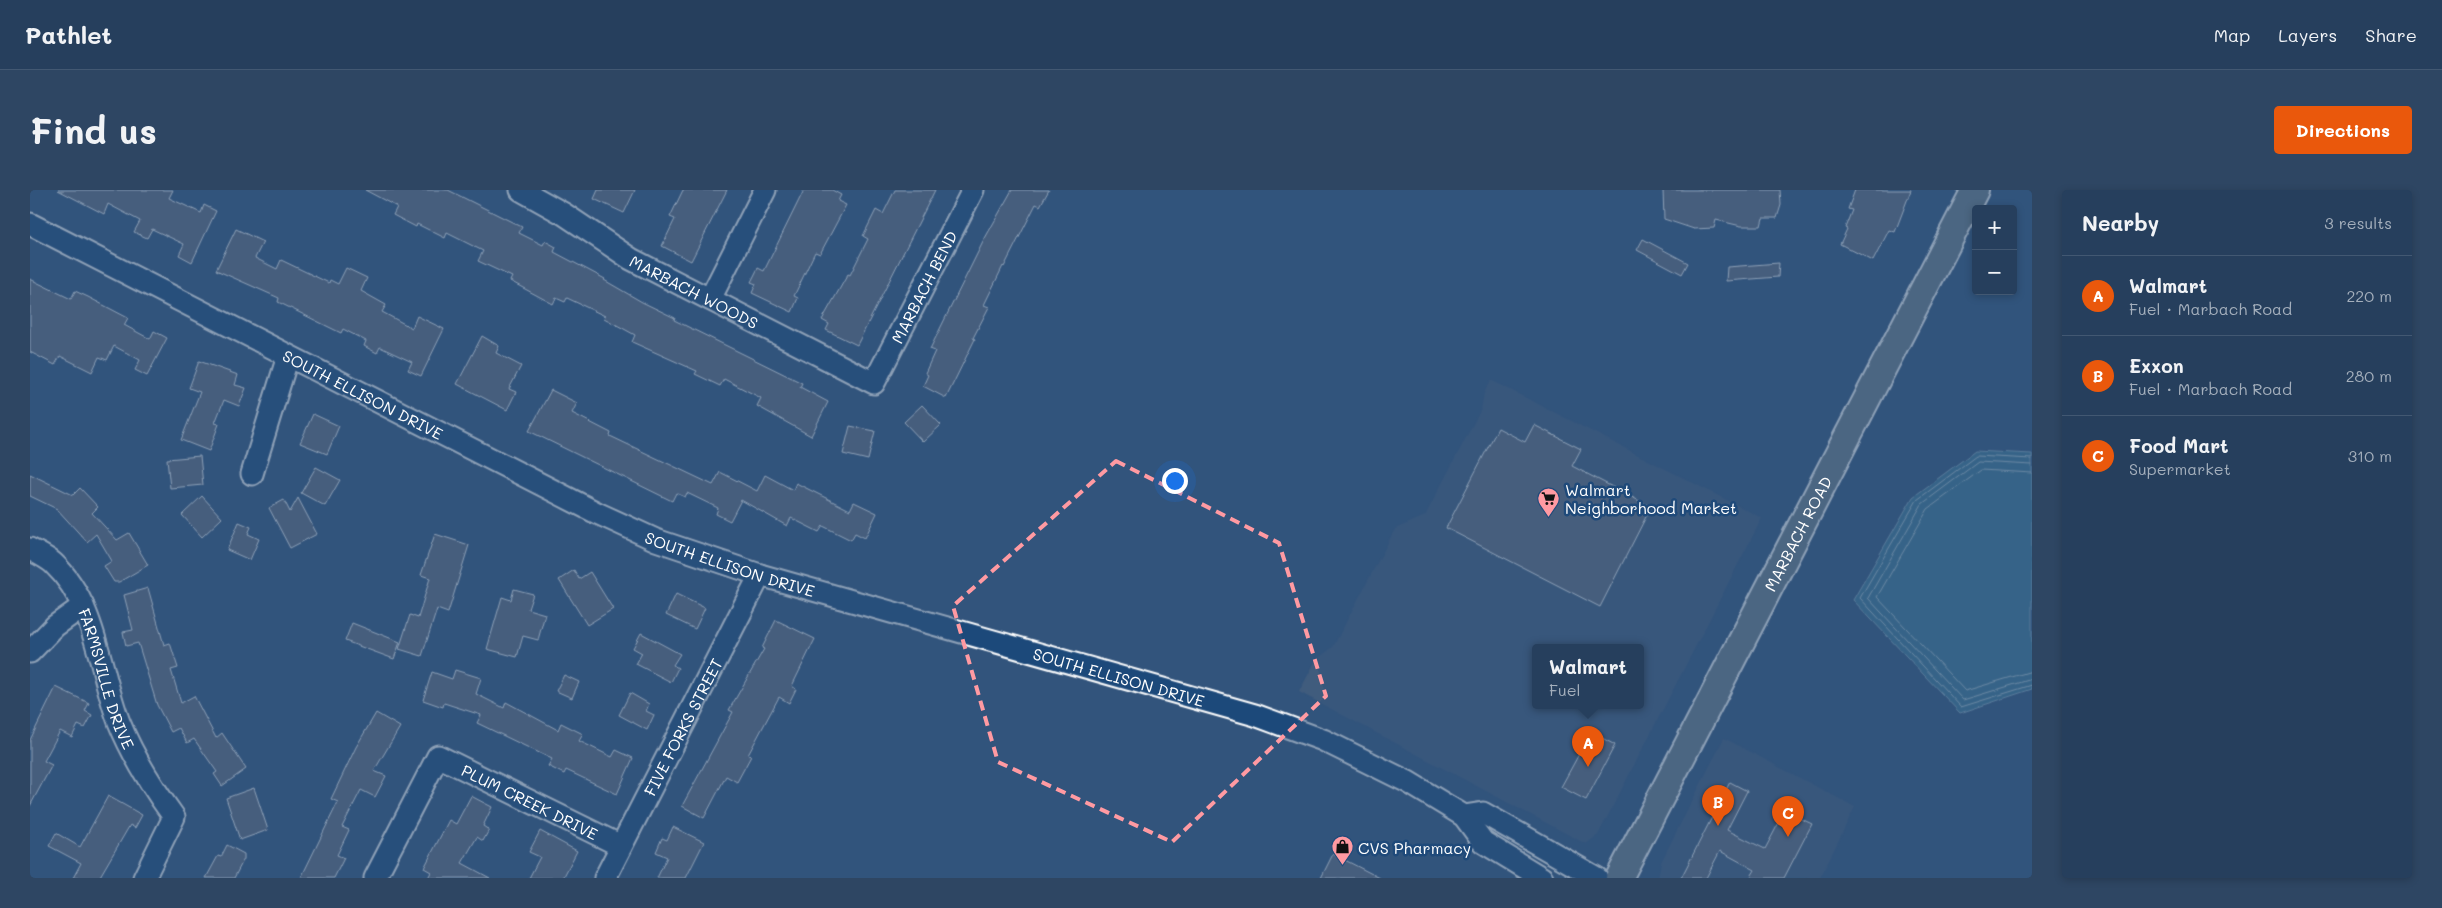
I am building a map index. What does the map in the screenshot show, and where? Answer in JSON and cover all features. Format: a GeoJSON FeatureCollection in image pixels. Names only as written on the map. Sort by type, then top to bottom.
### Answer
{"type":"FeatureCollection","features":[{"type":"Feature","properties":{"kind":"main road","name":"MARBACH ROAD"},"geometry":{"type":"LineString","coordinates":[[1619,878],[1975,190]]}},
{"type":"Feature","properties":{"kind":"street","name":"MARBACH WOODS"},"geometry":{"type":"LineString","coordinates":[[521,190],[549,196],[631,259],[874,383]]}},
{"type":"Feature","properties":{"kind":"street"},"geometry":{"type":"LineString","coordinates":[[710,299],[765,190]]}},
{"type":"Feature","properties":{"kind":"street","name":"MARBACH BEND"},"geometry":{"type":"LineString","coordinates":[[874,383],[973,190]]}},
{"type":"Feature","properties":{"kind":"street","name":"SOUTH ELLISON DRIVE"},"geometry":{"type":"LineString","coordinates":[[30,224],[597,513],[656,540],[760,575],[1255,715],[1323,740],[1408,782],[1464,816],[1483,842],[1542,878]]}},
{"type":"Feature","properties":{"kind":"street"},"geometry":{"type":"LineString","coordinates":[[252,474],[288,356]]}},
{"type":"Feature","properties":{"kind":"street","name":"FARMSVILLE DRIVE"},"geometry":{"type":"LineString","coordinates":[[30,549],[51,561],[64,576],[83,606],[120,724],[150,783],[174,817],[144,878]]}},
{"type":"Feature","properties":{"kind":"street","name":"FIVE FORKS STREET"},"geometry":{"type":"LineString","coordinates":[[604,878],[760,575]]}},
{"type":"Feature","properties":{"kind":"street"},"geometry":{"type":"LineString","coordinates":[[30,652],[55,626],[83,606]]}},
{"type":"Feature","properties":{"kind":"street","name":"PLUM CREEK DRIVE"},"geometry":{"type":"LineString","coordinates":[[375,878],[438,756],[621,846]]}},
{"type":"Feature","properties":{"kind":"street"},"geometry":{"type":"LineString","coordinates":[[1464,816],[1484,813],[1597,878]]}},
{"type":"Feature","properties":{"kind":"highlighted area"},"geometry":{"type":"Polygon","coordinates":[[[1116,461],[1279,543],[1326,696],[1172,842],[998,762],[953,606],[1116,461]]]}},
{"type":"Feature","properties":{"kind":"shaded area"},"geometry":{"type":"Polygon","coordinates":[[[1491,380],[1762,518],[1598,835],[1586,844],[1299,692],[1316,660],[1333,647],[1395,529],[1425,516],[1481,409],[1484,393],[1491,380]]]}},
{"type":"Feature","properties":{"kind":"shaded area"},"geometry":{"type":"Polygon","coordinates":[[[1724,738],[1855,807],[1820,878],[1658,878],[1661,862],[1724,738]]]}},
{"type":"Feature","properties":{"kind":"water"},"geometry":{"type":"Polygon","coordinates":[[[1975,451],[2032,454],[2032,689],[1960,713],[1853,600],[1913,497],[1975,451]]]}},
{"type":"Feature","properties":{"kind":"building"},"geometry":{"type":"Polygon","coordinates":[[[58,190],[173,190],[169,198],[201,213],[204,205],[216,211],[192,262],[179,255],[184,244],[152,229],[147,238],[134,232],[140,221],[108,204],[104,214],[58,190]]]}},
{"type":"Feature","properties":{"kind":"building"},"geometry":{"type":"Polygon","coordinates":[[[365,190],[448,190],[522,227],[519,233],[543,245],[545,241],[556,247],[554,252],[605,279],[642,302],[675,318],[674,320],[802,383],[800,387],[828,402],[811,436],[757,406],[761,398],[724,379],[720,386],[695,374],[697,371],[632,342],[635,335],[604,318],[605,316],[567,298],[565,302],[556,298],[553,304],[510,281],[512,277],[478,261],[483,251],[447,233],[445,238],[417,224],[416,227],[393,215],[397,207],[365,190]]]}},
{"type":"Feature","properties":{"kind":"building"},"geometry":{"type":"Polygon","coordinates":[[[598,190],[635,190],[624,213],[594,199],[598,190]]]}},
{"type":"Feature","properties":{"kind":"building"},"geometry":{"type":"Polygon","coordinates":[[[683,190],[727,190],[691,261],[662,246],[675,219],[670,217],[683,190]]]}},
{"type":"Feature","properties":{"kind":"building"},"geometry":{"type":"Polygon","coordinates":[[[804,190],[832,190],[841,195],[838,201],[846,205],[820,254],[815,252],[794,296],[798,298],[792,312],[752,293],[756,284],[751,282],[758,268],[764,271],[804,190]]]}},
{"type":"Feature","properties":{"kind":"building"},"geometry":{"type":"Polygon","coordinates":[[[895,190],[935,190],[857,345],[826,330],[829,324],[822,320],[848,274],[850,275],[868,239],[863,236],[876,210],[883,214],[895,190]]]}},
{"type":"Feature","properties":{"kind":"building"},"geometry":{"type":"Polygon","coordinates":[[[1012,190],[1049,190],[1040,206],[1036,204],[1003,266],[984,305],[989,307],[946,398],[923,386],[928,375],[925,373],[935,351],[930,349],[984,240],[1012,190]]]}},
{"type":"Feature","properties":{"kind":"building"},"geometry":{"type":"Polygon","coordinates":[[[1663,190],[1780,190],[1781,205],[1777,218],[1763,218],[1761,226],[1741,226],[1716,220],[1714,228],[1694,229],[1664,219],[1663,190]]]}},
{"type":"Feature","properties":{"kind":"building"},"geometry":{"type":"Polygon","coordinates":[[[1855,190],[1911,190],[1895,232],[1889,230],[1873,261],[1840,244],[1847,229],[1845,228],[1852,210],[1848,209],[1855,190]]]}},
{"type":"Feature","properties":{"kind":"building"},"geometry":{"type":"Polygon","coordinates":[[[236,229],[263,242],[255,258],[277,269],[281,260],[329,283],[330,280],[338,284],[346,268],[367,278],[361,291],[386,305],[382,312],[412,328],[417,316],[444,329],[421,376],[408,370],[412,362],[380,347],[377,353],[364,346],[366,341],[343,329],[341,333],[278,302],[279,298],[216,270],[236,229]]]}},
{"type":"Feature","properties":{"kind":"building"},"geometry":{"type":"Polygon","coordinates":[[[1643,239],[1688,263],[1682,274],[1637,250],[1643,239]]]}},
{"type":"Feature","properties":{"kind":"building"},"geometry":{"type":"Polygon","coordinates":[[[1779,263],[1778,277],[1726,281],[1727,267],[1779,263]]]}},
{"type":"Feature","properties":{"kind":"building"},"geometry":{"type":"Polygon","coordinates":[[[30,279],[71,299],[75,291],[88,297],[128,318],[124,325],[150,339],[154,331],[167,338],[147,376],[135,370],[140,360],[114,346],[107,360],[99,357],[92,372],[60,356],[55,365],[30,352],[30,279]]]}},
{"type":"Feature","properties":{"kind":"building"},"geometry":{"type":"Polygon","coordinates":[[[482,336],[499,346],[496,353],[521,366],[509,389],[516,392],[507,410],[457,384],[482,336]]]}},
{"type":"Feature","properties":{"kind":"building"},"geometry":{"type":"Polygon","coordinates":[[[199,361],[238,375],[235,385],[246,388],[239,406],[224,400],[215,423],[219,424],[209,451],[181,440],[200,392],[189,388],[199,361]]]}},
{"type":"Feature","properties":{"kind":"building"},"geometry":{"type":"Polygon","coordinates":[[[551,390],[577,403],[572,413],[611,433],[610,436],[713,485],[720,472],[757,491],[765,475],[793,490],[796,483],[850,510],[854,502],[877,513],[865,538],[855,533],[851,540],[823,526],[819,532],[791,518],[787,526],[741,500],[730,521],[716,514],[718,508],[687,493],[685,497],[676,493],[672,501],[529,431],[551,390]]]}},
{"type":"Feature","properties":{"kind":"building"},"geometry":{"type":"Polygon","coordinates":[[[922,405],[941,425],[923,442],[904,422],[922,405]]]}},
{"type":"Feature","properties":{"kind":"building"},"geometry":{"type":"Polygon","coordinates":[[[313,414],[339,426],[327,454],[300,443],[313,414]]]}},
{"type":"Feature","properties":{"kind":"building","name":"Walmart Neighborhood Market"},"geometry":{"type":"Polygon","coordinates":[[[1534,425],[1581,449],[1572,466],[1651,507],[1600,607],[1446,528],[1498,428],[1525,442],[1534,425]]]}},
{"type":"Feature","properties":{"kind":"building"},"geometry":{"type":"Polygon","coordinates":[[[850,426],[875,431],[868,460],[843,454],[850,426]]]}},
{"type":"Feature","properties":{"kind":"building"},"geometry":{"type":"Polygon","coordinates":[[[200,456],[203,485],[170,488],[167,459],[200,456]]]}},
{"type":"Feature","properties":{"kind":"building"},"geometry":{"type":"Polygon","coordinates":[[[316,467],[340,480],[325,506],[301,493],[316,467]]]}},
{"type":"Feature","properties":{"kind":"building"},"geometry":{"type":"Polygon","coordinates":[[[30,474],[73,495],[80,488],[98,507],[92,513],[117,540],[129,533],[148,565],[119,582],[114,582],[104,566],[112,561],[96,534],[87,542],[57,509],[30,496],[30,474]]]}},
{"type":"Feature","properties":{"kind":"building"},"geometry":{"type":"Polygon","coordinates":[[[202,496],[222,518],[202,537],[182,515],[202,496]]]}},
{"type":"Feature","properties":{"kind":"building"},"geometry":{"type":"Polygon","coordinates":[[[298,498],[317,534],[290,548],[269,508],[284,500],[290,512],[298,498]]]}},
{"type":"Feature","properties":{"kind":"building"},"geometry":{"type":"Polygon","coordinates":[[[239,522],[251,527],[248,534],[259,539],[250,560],[227,550],[239,522]]]}},
{"type":"Feature","properties":{"kind":"building"},"geometry":{"type":"Polygon","coordinates":[[[435,534],[469,545],[448,613],[437,609],[422,656],[399,649],[410,615],[418,618],[430,578],[421,575],[435,534]]]}},
{"type":"Feature","properties":{"kind":"building"},"geometry":{"type":"Polygon","coordinates":[[[574,570],[579,579],[590,572],[613,609],[587,625],[559,580],[574,570]]]}},
{"type":"Feature","properties":{"kind":"building"},"geometry":{"type":"Polygon","coordinates":[[[148,588],[164,645],[170,643],[178,668],[171,670],[181,703],[194,696],[216,738],[222,733],[246,769],[222,786],[214,774],[217,772],[194,739],[187,743],[179,728],[171,732],[157,705],[138,643],[126,646],[123,632],[133,630],[124,595],[148,588]]]}},
{"type":"Feature","properties":{"kind":"building"},"geometry":{"type":"Polygon","coordinates":[[[514,589],[533,594],[528,609],[545,614],[538,640],[523,636],[517,657],[487,649],[502,597],[511,600],[514,589]]]}},
{"type":"Feature","properties":{"kind":"building"},"geometry":{"type":"Polygon","coordinates":[[[676,594],[705,608],[695,629],[666,615],[676,594]]]}},
{"type":"Feature","properties":{"kind":"building"},"geometry":{"type":"Polygon","coordinates":[[[776,620],[815,639],[792,686],[796,689],[789,703],[779,697],[748,755],[751,756],[737,782],[726,776],[704,818],[682,806],[733,712],[729,710],[764,649],[762,648],[776,620]]]}},
{"type":"Feature","properties":{"kind":"building"},"geometry":{"type":"Polygon","coordinates":[[[352,623],[400,642],[394,659],[345,641],[352,623]]]}},
{"type":"Feature","properties":{"kind":"building"},"geometry":{"type":"Polygon","coordinates":[[[641,633],[680,654],[673,665],[678,668],[671,682],[636,664],[642,653],[633,648],[641,633]]]}},
{"type":"Feature","properties":{"kind":"building"},"geometry":{"type":"Polygon","coordinates":[[[455,670],[481,678],[476,694],[504,708],[506,702],[558,730],[561,723],[583,734],[579,741],[612,757],[616,750],[633,758],[617,794],[566,770],[564,774],[548,766],[552,759],[477,723],[481,715],[444,703],[443,707],[423,700],[432,672],[452,679],[455,670]]]}},
{"type":"Feature","properties":{"kind":"building"},"geometry":{"type":"Polygon","coordinates":[[[564,675],[579,682],[572,698],[556,691],[564,675]]]}},
{"type":"Feature","properties":{"kind":"building"},"geometry":{"type":"Polygon","coordinates":[[[56,687],[89,703],[85,711],[92,715],[85,728],[78,725],[72,737],[60,731],[44,761],[52,765],[30,806],[30,740],[56,687]]]}},
{"type":"Feature","properties":{"kind":"building"},"geometry":{"type":"Polygon","coordinates":[[[630,693],[649,704],[646,711],[654,715],[647,730],[619,715],[630,693]]]}},
{"type":"Feature","properties":{"kind":"building"},"geometry":{"type":"Polygon","coordinates":[[[376,713],[400,727],[374,771],[386,776],[375,797],[361,790],[342,827],[349,830],[337,855],[344,858],[334,878],[301,878],[338,802],[331,799],[356,747],[376,713]]]}},
{"type":"Feature","properties":{"kind":"building"},"geometry":{"type":"Polygon","coordinates":[[[1591,732],[1615,745],[1586,800],[1561,787],[1591,732]]]}},
{"type":"Feature","properties":{"kind":"building"},"geometry":{"type":"Polygon","coordinates":[[[1730,782],[1747,791],[1727,830],[1765,849],[1785,811],[1812,824],[1784,878],[1750,878],[1755,870],[1720,851],[1706,878],[1681,878],[1730,782]]]}},
{"type":"Feature","properties":{"kind":"building"},"geometry":{"type":"Polygon","coordinates":[[[254,788],[268,830],[240,840],[226,798],[254,788]]]}},
{"type":"Feature","properties":{"kind":"building"},"geometry":{"type":"Polygon","coordinates":[[[108,796],[142,815],[135,828],[130,825],[99,878],[73,878],[81,863],[49,846],[56,833],[80,847],[108,796]]]}},
{"type":"Feature","properties":{"kind":"building"},"geometry":{"type":"Polygon","coordinates":[[[471,796],[492,807],[483,826],[489,830],[483,841],[477,837],[462,863],[490,878],[428,878],[431,872],[424,868],[449,820],[456,824],[471,796]]]}},
{"type":"Feature","properties":{"kind":"building"},"geometry":{"type":"Polygon","coordinates":[[[673,827],[704,842],[686,878],[657,878],[667,857],[656,852],[662,838],[667,840],[673,827]]]}},
{"type":"Feature","properties":{"kind":"building"},"geometry":{"type":"Polygon","coordinates":[[[540,831],[577,851],[563,878],[529,878],[540,857],[529,852],[540,831]]]}},
{"type":"Feature","properties":{"kind":"building"},"geometry":{"type":"Polygon","coordinates":[[[227,845],[244,854],[244,859],[234,878],[206,878],[218,856],[221,857],[227,845]]]}},
{"type":"Feature","properties":{"kind":"building","name":"CVS Pharmacy"},"geometry":{"type":"Polygon","coordinates":[[[1333,854],[1380,878],[1321,878],[1333,854]]]}},
{"type":"Feature","properties":{"kind":"place","name":"Walmart Neighborhood Market"},"geometry":{"type":"Point","coordinates":[1549,517]}},
{"type":"Feature","properties":{"kind":"place","name":"Walmart"},"geometry":{"type":"Point","coordinates":[1588,767]}},
{"type":"Feature","properties":{"kind":"place","name":"Exxon"},"geometry":{"type":"Point","coordinates":[1718,826]}},
{"type":"Feature","properties":{"kind":"place","name":"Food Mart"},"geometry":{"type":"Point","coordinates":[1788,837]}},
{"type":"Feature","properties":{"kind":"place","name":"CVS Pharmacy"},"geometry":{"type":"Point","coordinates":[1342,866]}}]}
